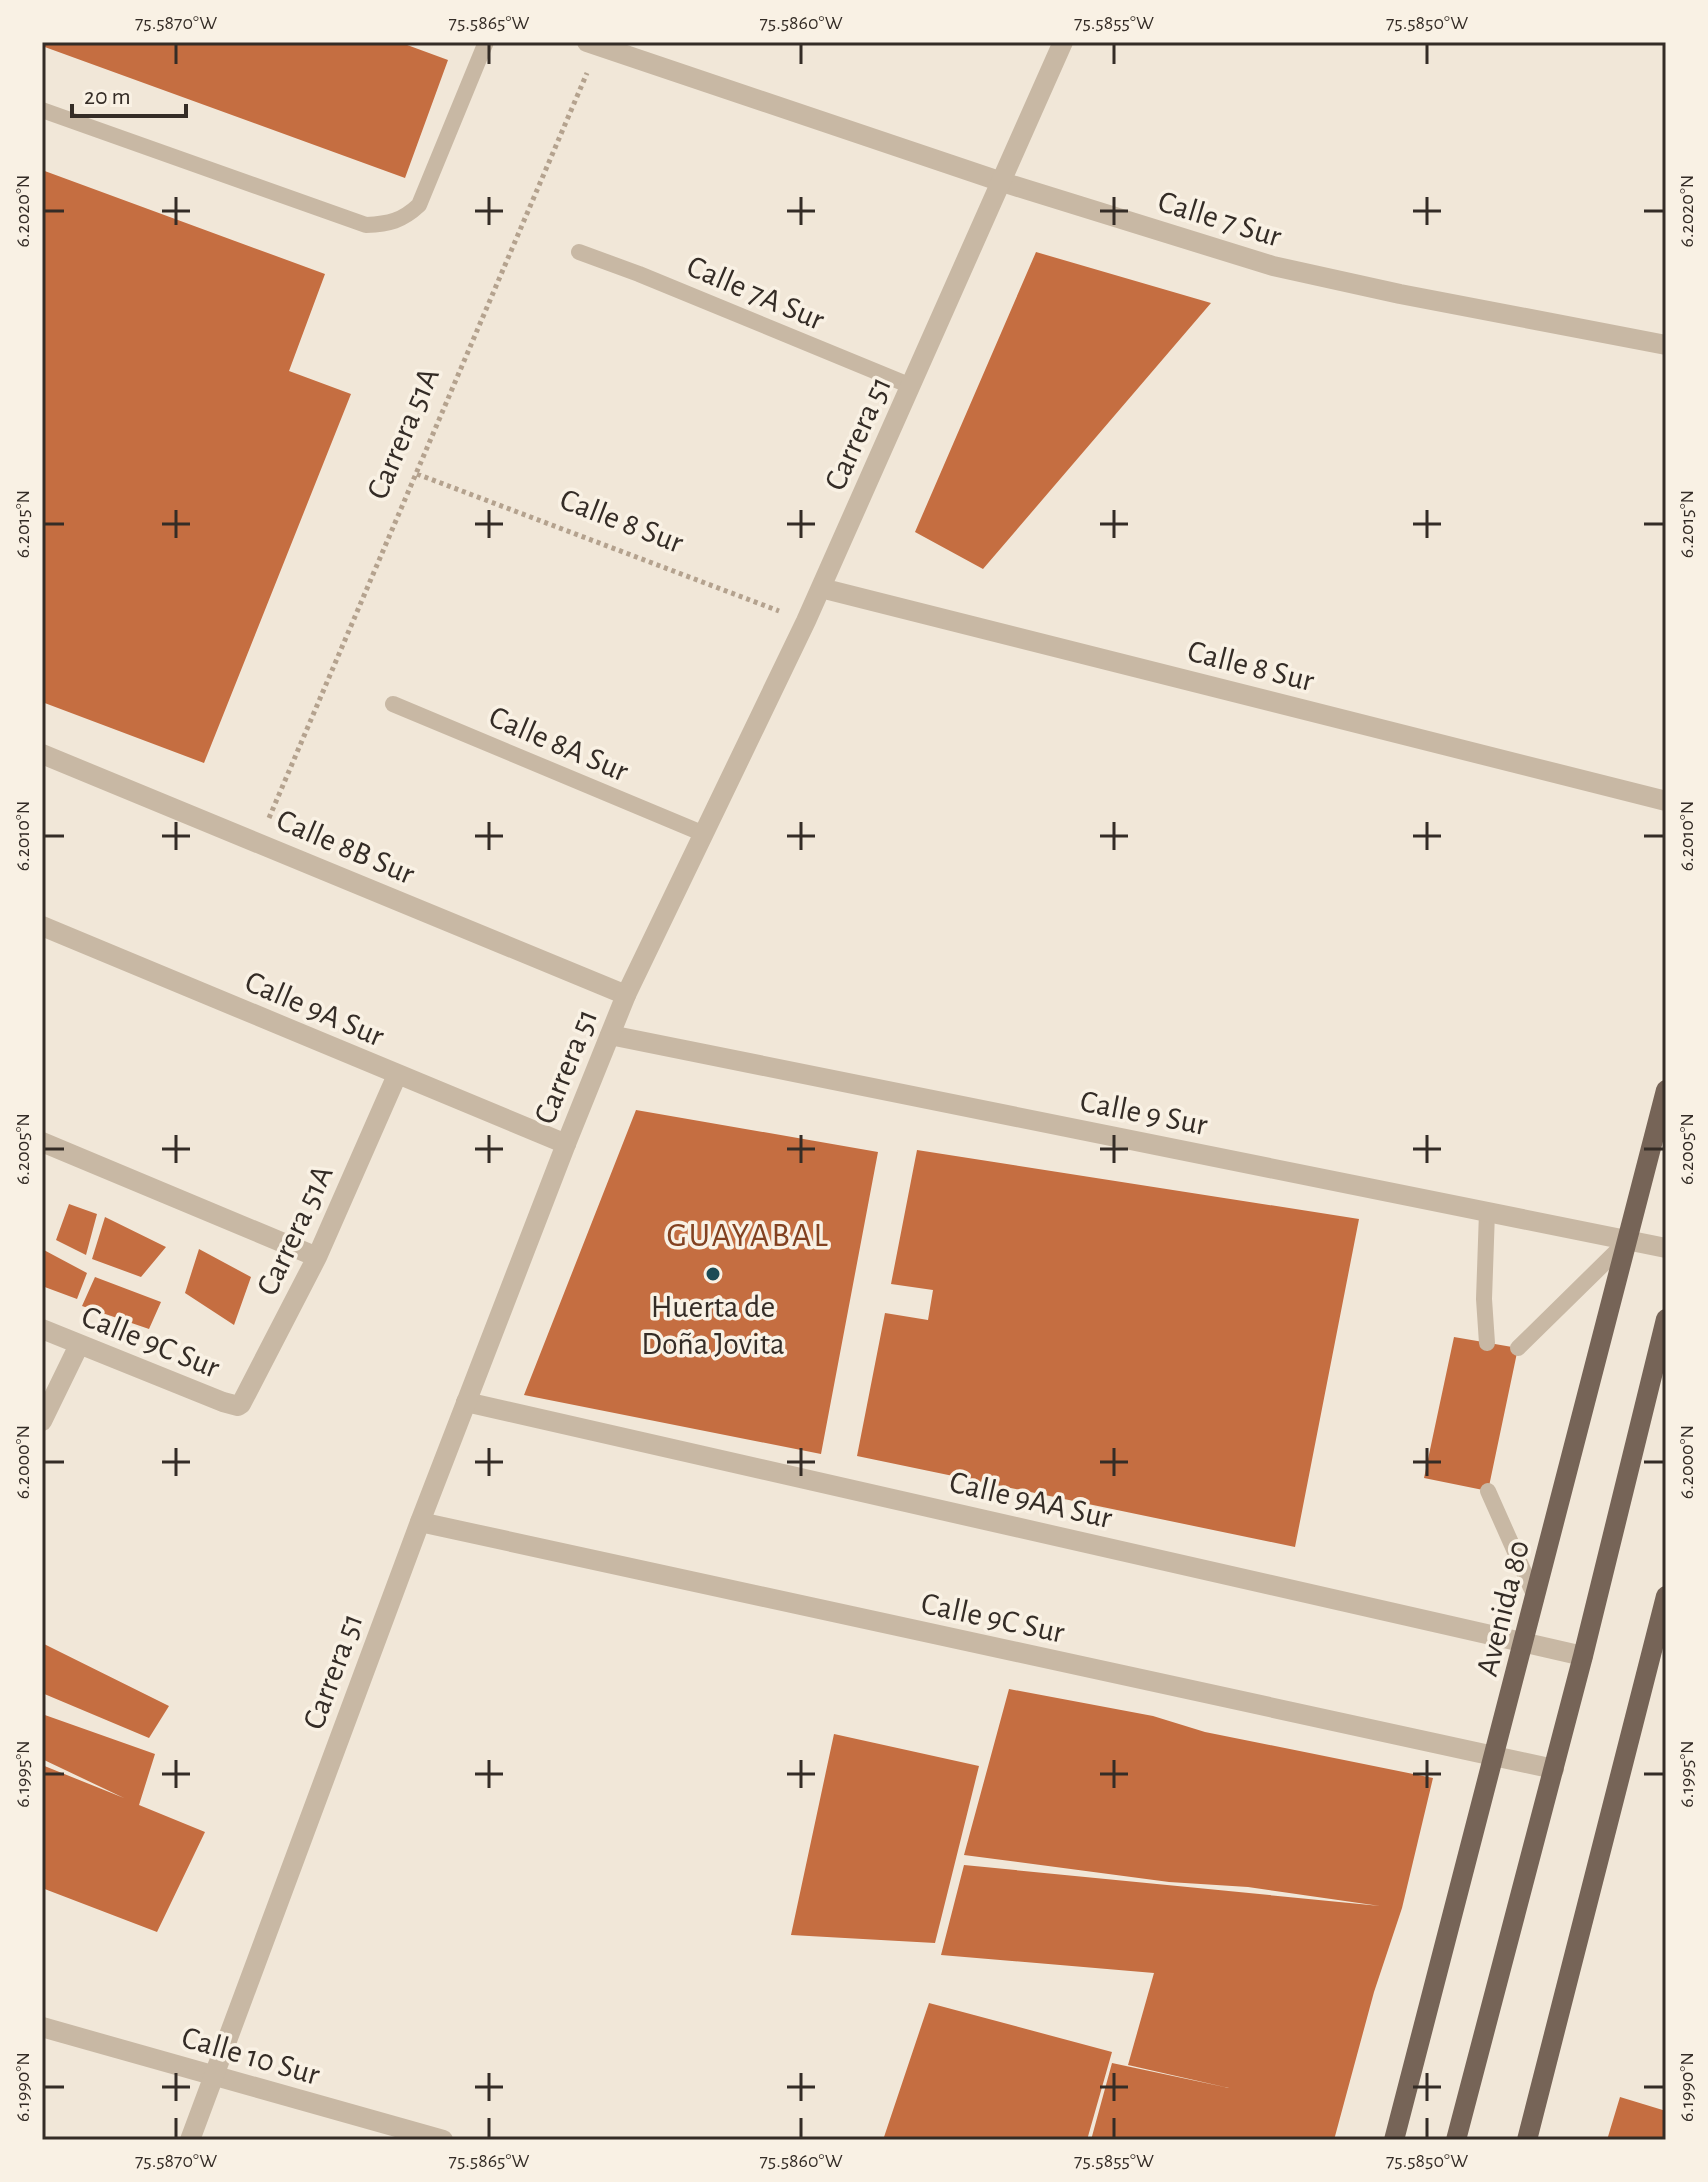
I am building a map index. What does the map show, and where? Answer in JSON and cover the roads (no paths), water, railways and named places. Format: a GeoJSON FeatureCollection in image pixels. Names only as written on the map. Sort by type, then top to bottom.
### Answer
{"type":"FeatureCollection","features":[{"type":"Feature","properties":{"kind":"main road","name":"Avenida 80"},"geometry":{"type":"LineString","coordinates":[[1394,2140],[1666,1090]]}},
{"type":"Feature","properties":{"kind":"main road"},"geometry":{"type":"LineString","coordinates":[[1456,2140],[1583,1656],[1666,1319]]}},
{"type":"Feature","properties":{"kind":"main road"},"geometry":{"type":"LineString","coordinates":[[1527,2140],[1666,1596]]}},
{"type":"Feature","properties":{"kind":"street","name":"Carrera 51"},"geometry":{"type":"LineString","coordinates":[[190,2140],[420,1522],[626,995],[806,621],[1063,42]]}},
{"type":"Feature","properties":{"kind":"street","name":"Calle 7 Sur"},"geometry":{"type":"LineString","coordinates":[[593,44],[1002,182],[1273,266],[1400,294],[1666,345]]}},
{"type":"Feature","properties":{"kind":"street","name":"Calle 8 Sur"},"geometry":{"type":"LineString","coordinates":[[821,588],[1666,801]]}},
{"type":"Feature","properties":{"kind":"street","name":"Calle 8B Sur"},"geometry":{"type":"LineString","coordinates":[[42,754],[626,995]]}},
{"type":"Feature","properties":{"kind":"street","name":"Calle 9A Sur"},"geometry":{"type":"LineString","coordinates":[[42,926],[566,1144]]}},
{"type":"Feature","properties":{"kind":"street","name":"Calle 9 Sur"},"geometry":{"type":"LineString","coordinates":[[610,1035],[1666,1248]]}},
{"type":"Feature","properties":{"kind":"street","name":"Carrera 51A"},"geometry":{"type":"LineString","coordinates":[[238,1406],[248,1394],[317,1257],[397,1075]]}},
{"type":"Feature","properties":{"kind":"street"},"geometry":{"type":"LineString","coordinates":[[42,1142],[317,1257]]}},
{"type":"Feature","properties":{"kind":"street","name":"Calle 9C Sur"},"geometry":{"type":"LineString","coordinates":[[42,1329],[238,1406]]}},
{"type":"Feature","properties":{"kind":"street"},"geometry":{"type":"LineString","coordinates":[[42,1421],[79,1345]]}},
{"type":"Feature","properties":{"kind":"street","name":"Calle 9AA Sur"},"geometry":{"type":"LineString","coordinates":[[466,1402],[1583,1656]]}},
{"type":"Feature","properties":{"kind":"street","name":"Calle 9C Sur"},"geometry":{"type":"LineString","coordinates":[[420,1522],[1554,1769]]}},
{"type":"Feature","properties":{"kind":"street","name":"Calle 10 Sur"},"geometry":{"type":"LineString","coordinates":[[42,2027],[443,2140]]}},
{"type":"Feature","properties":{"kind":"lane"},"geometry":{"type":"LineString","coordinates":[[42,110],[366,225],[392,224],[407,217],[419,205],[486,42]]}},
{"type":"Feature","properties":{"kind":"lane","name":"Calle 7A Sur"},"geometry":{"type":"LineString","coordinates":[[579,252],[911,386]]}},
{"type":"Feature","properties":{"kind":"lane","name":"Calle 8A Sur"},"geometry":{"type":"LineString","coordinates":[[393,704],[704,834]]}},
{"type":"Feature","properties":{"kind":"lane"},"geometry":{"type":"LineString","coordinates":[[1487,1212],[1484,1299],[1487,1343]]}},
{"type":"Feature","properties":{"kind":"lane"},"geometry":{"type":"LineString","coordinates":[[1518,1348],[1628,1240]]}},
{"type":"Feature","properties":{"kind":"lane"},"geometry":{"type":"LineString","coordinates":[[1488,1491],[1536,1599]]}},
{"type":"Feature","properties":{"kind":"place","name":"Huerta de Doña Jovita"},"geometry":{"type":"Point","coordinates":[713,1274]}},
{"type":"Feature","properties":{"kind":"district","name":"GUAYABAL"},"geometry":{"type":"Point","coordinates":[748,1234]}}]}
